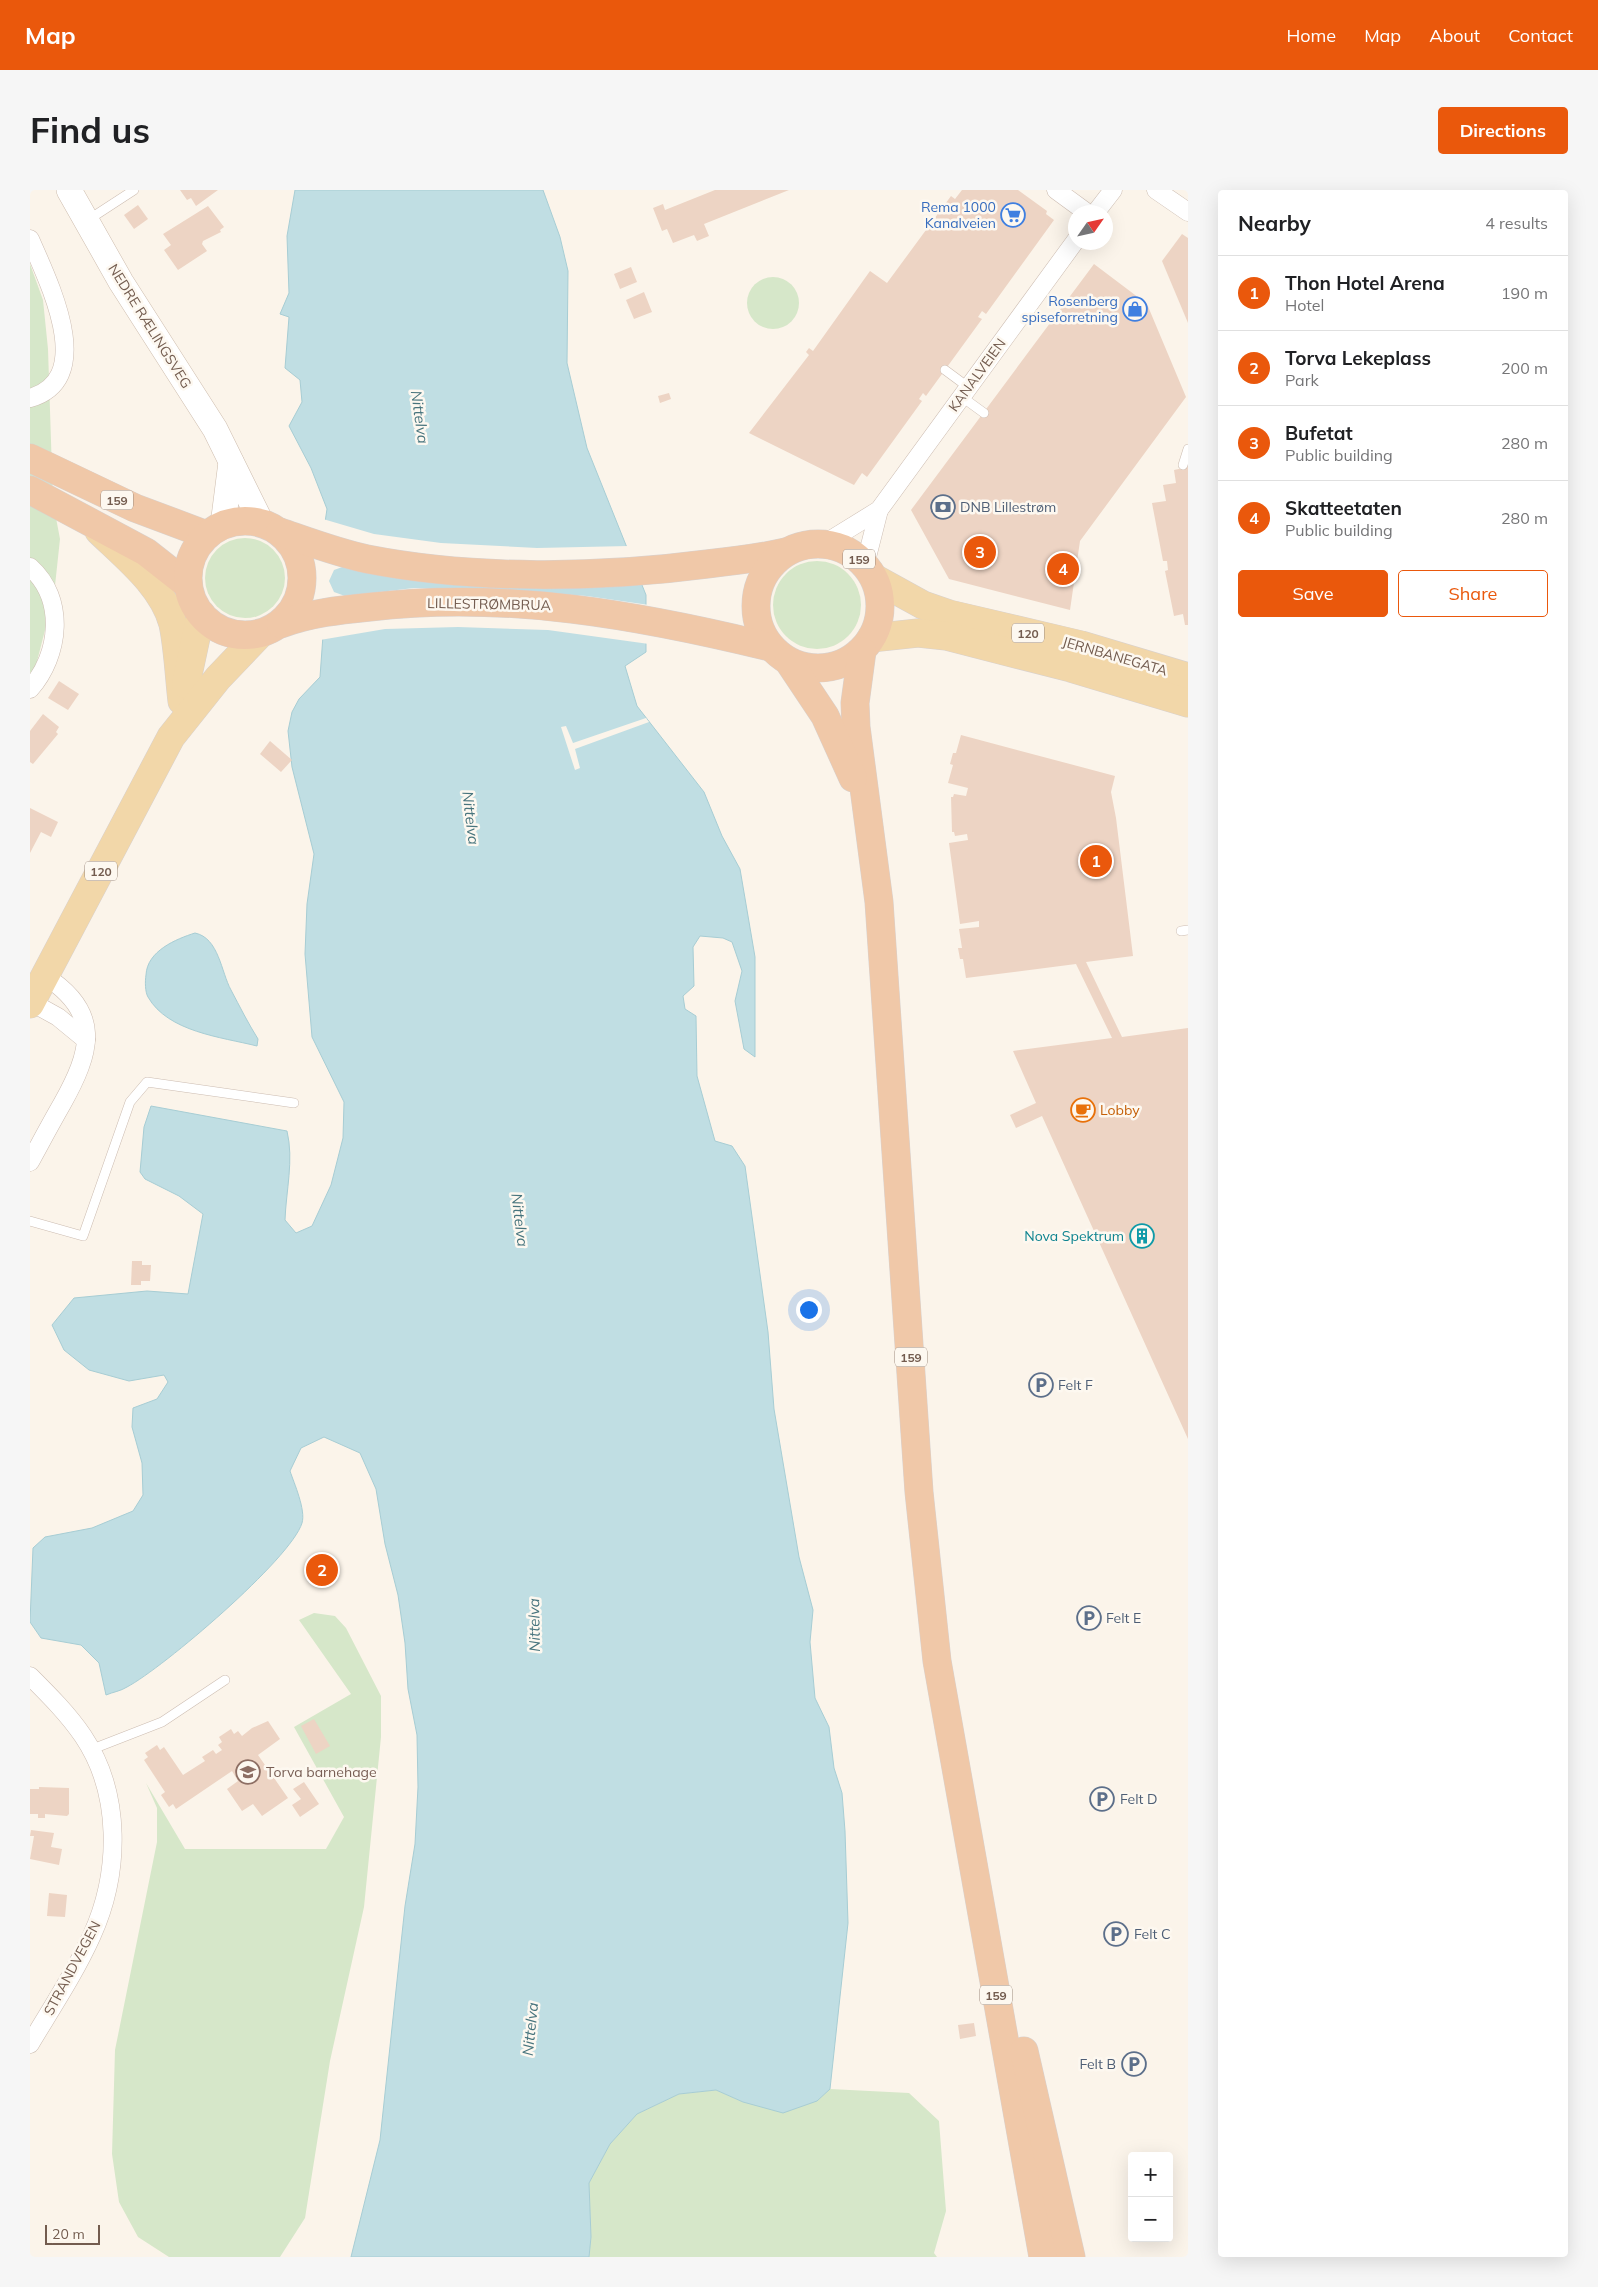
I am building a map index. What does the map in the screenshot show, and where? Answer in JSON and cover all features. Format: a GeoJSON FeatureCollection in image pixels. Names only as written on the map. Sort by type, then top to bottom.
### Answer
{"type":"FeatureCollection","features":[{"type":"Feature","properties":{"kind":"highway","name":"159"},"geometry":{"type":"LineString","coordinates":[[30,458],[135,508],[215,530],[244,522],[367,558],[443,569],[542,574],[664,570],[786,552],[808,544],[824,544],[846,550],[869,571],[879,593],[880,608],[878,624],[866,644],[855,703],[864,799],[873,845],[887,1004],[919,1492],[937,1661],[1043,2257]]}},
{"type":"Feature","properties":{"kind":"highway","name":"159"},"geometry":{"type":"LineString","coordinates":[[30,490],[146,552],[188,585]]}},
{"type":"Feature","properties":{"kind":"highway"},"geometry":{"type":"LineString","coordinates":[[215,530],[197,545],[192,555],[188,585],[194,604],[201,614],[222,630],[235,634],[281,625],[296,605],[301,592],[302,579],[296,552],[282,532]]}},
{"type":"Feature","properties":{"kind":"highway","name":"159"},"geometry":{"type":"LineString","coordinates":[[786,552],[768,567],[760,581],[756,596],[755,612],[758,627],[825,716],[837,738],[848,768],[864,799]]}},
{"type":"Feature","properties":{"kind":"highway","name":"LILLESTRØMBRUA"},"geometry":{"type":"LineString","coordinates":[[281,625],[413,603],[502,603],[577,608],[676,624],[780,654]]}},
{"type":"Feature","properties":{"kind":"highway"},"geometry":{"type":"LineString","coordinates":[[780,654],[811,668],[827,668],[842,664],[866,644]]}},
{"type":"Feature","properties":{"kind":"highway"},"geometry":{"type":"LineString","coordinates":[[952,1745],[975,1820],[1011,1996],[1071,2257]]}},
{"type":"Feature","properties":{"kind":"main road","name":"NEDRE RÆLINGSVEG"},"geometry":{"type":"LineString","coordinates":[[69,190],[146,324],[205,412],[230,462],[282,532]]}},
{"type":"Feature","properties":{"kind":"main road"},"geometry":{"type":"LineString","coordinates":[[215,530],[230,462]]}},
{"type":"Feature","properties":{"kind":"main road"},"geometry":{"type":"LineString","coordinates":[[89,521],[141,572],[165,604],[172,622],[175,639],[182,701]]}},
{"type":"Feature","properties":{"kind":"main road","name":"JERNBANEGATA"},"geometry":{"type":"LineString","coordinates":[[869,571],[923,605],[949,614],[1081,646],[1188,677]]}},
{"type":"Feature","properties":{"kind":"main road","name":"120"},"geometry":{"type":"LineString","coordinates":[[171,737],[192,661],[201,614]]}},
{"type":"Feature","properties":{"kind":"main road","name":"120"},"geometry":{"type":"LineString","coordinates":[[30,1003],[171,737],[218,678],[281,625]]}},
{"type":"Feature","properties":{"kind":"main road","name":"JERNBANEGATA"},"geometry":{"type":"LineString","coordinates":[[866,644],[918,633],[946,636],[1071,668],[1188,703]]}},
{"type":"Feature","properties":{"kind":"street"},"geometry":{"type":"LineString","coordinates":[[1056,190],[1076,205]]}},
{"type":"Feature","properties":{"kind":"street"},"geometry":{"type":"LineString","coordinates":[[1101,205],[1113,190]]}},
{"type":"Feature","properties":{"kind":"street"},"geometry":{"type":"LineString","coordinates":[[1156,190],[1188,212]]}},
{"type":"Feature","properties":{"kind":"street"},"geometry":{"type":"LineString","coordinates":[[30,239],[58,312],[66,352],[64,367],[58,380],[50,389],[30,398]]}},
{"type":"Feature","properties":{"kind":"street","name":"KANALVEIEN"},"geometry":{"type":"LineString","coordinates":[[824,544],[878,510],[1069,250]]}},
{"type":"Feature","properties":{"kind":"street","name":"KANALVEIEN"},"geometry":{"type":"LineString","coordinates":[[869,571],[878,510]]}},
{"type":"Feature","properties":{"kind":"street"},"geometry":{"type":"LineString","coordinates":[[30,567],[47,590],[56,628],[52,652],[30,689]]}},
{"type":"Feature","properties":{"kind":"street"},"geometry":{"type":"LineString","coordinates":[[30,1162],[79,1074],[86,1054],[83,1017],[75,1003],[60,985],[45,976]]}},
{"type":"Feature","properties":{"kind":"street"},"geometry":{"type":"LineString","coordinates":[[30,1003],[58,1016],[86,1040]]}},
{"type":"Feature","properties":{"kind":"street","name":"STRANDVEGEN"},"geometry":{"type":"LineString","coordinates":[[30,1676],[73,1722],[90,1750],[102,1778],[113,1833],[113,1864],[107,1892],[92,1935],[30,2044]]}},
{"type":"Feature","properties":{"kind":"lane"},"geometry":{"type":"LineString","coordinates":[[86,221],[134,190]]}},
{"type":"Feature","properties":{"kind":"lane"},"geometry":{"type":"LineString","coordinates":[[945,370],[984,413]]}},
{"type":"Feature","properties":{"kind":"lane"},"geometry":{"type":"LineString","coordinates":[[1183,465],[1188,449]]}},
{"type":"Feature","properties":{"kind":"lane"},"geometry":{"type":"LineString","coordinates":[[30,1221],[83,1236],[130,1102],[147,1082],[294,1103]]}},
{"type":"Feature","properties":{"kind":"lane"},"geometry":{"type":"LineString","coordinates":[[90,1750],[162,1722],[225,1680]]}},
{"type":"Feature","properties":{"kind":"green space"},"geometry":{"type":"Polygon","coordinates":[[[30,264],[43,300],[48,349],[53,502],[60,539],[54,595],[34,673],[32,671],[30,673],[30,264]]]}},
{"type":"Feature","properties":{"kind":"green space"},"geometry":{"type":"Polygon","coordinates":[[[768,277],[778,277],[788,281],[795,288],[799,303],[795,318],[788,325],[778,329],[768,329],[758,325],[751,318],[747,308],[747,298],[751,288],[758,281],[768,277]]]}},
{"type":"Feature","properties":{"kind":"green space"},"geometry":{"type":"Polygon","coordinates":[[[245,538],[260,541],[273,550],[282,563],[285,578],[282,593],[273,606],[260,615],[245,618],[230,615],[217,606],[208,593],[205,578],[208,563],[217,550],[230,541],[245,538]]]}},
{"type":"Feature","properties":{"kind":"green space"},"geometry":{"type":"Polygon","coordinates":[[[817,561],[834,564],[848,574],[858,588],[861,605],[858,622],[848,636],[834,646],[817,649],[800,646],[786,636],[776,622],[773,605],[776,588],[786,574],[800,564],[817,561]]]}},
{"type":"Feature","properties":{"kind":"green space"},"geometry":{"type":"Polygon","coordinates":[[[314,1613],[335,1616],[346,1628],[381,1696],[381,1737],[364,1907],[330,2061],[305,2218],[280,2257],[169,2257],[138,2237],[119,2202],[112,2154],[115,2050],[157,1842],[157,1808],[146,1783],[185,1849],[326,1849],[344,1817],[294,1727],[351,1694],[299,1620],[314,1613]]]}},
{"type":"Feature","properties":{"kind":"green space"},"geometry":{"type":"Polygon","coordinates":[[[830,2089],[909,2093],[939,2121],[946,2211],[934,2253],[937,2257],[589,2257],[591,2237],[589,2183],[610,2144],[637,2114],[679,2094],[716,2090],[743,2102],[817,2101],[830,2089]]]}},
{"type":"Feature","properties":{"kind":"water","name":"Nittelva"},"geometry":{"type":"Polygon","coordinates":[[[295,190],[543,190],[560,237],[568,271],[567,363],[587,448],[646,595],[646,652],[625,666],[637,706],[704,792],[722,836],[740,869],[755,957],[755,1057],[744,1049],[735,1001],[742,971],[732,942],[723,938],[700,936],[693,947],[694,986],[683,996],[685,1009],[696,1016],[697,1076],[715,1141],[732,1146],[745,1166],[768,1332],[774,1409],[799,1557],[813,1610],[810,1642],[815,1698],[829,1727],[834,1768],[842,1793],[848,1923],[830,2089],[817,2101],[783,2113],[743,2102],[716,2090],[679,2094],[637,2114],[610,2144],[589,2183],[591,2237],[589,2257],[351,2257],[380,2140],[405,1906],[415,1844],[418,1787],[417,1735],[408,1689],[405,1643],[398,1595],[385,1544],[376,1489],[360,1453],[324,1437],[301,1448],[290,1471],[299,1497],[303,1518],[293,1540],[251,1586],[224,1611],[168,1658],[125,1688],[106,1695],[99,1663],[81,1645],[41,1638],[30,1622],[33,1548],[45,1537],[92,1528],[133,1511],[143,1495],[142,1463],[132,1427],[133,1408],[157,1399],[168,1382],[164,1375],[129,1381],[89,1370],[64,1350],[52,1325],[74,1298],[147,1291],[188,1294],[203,1214],[179,1196],[145,1179],[140,1172],[144,1127],[151,1106],[287,1131],[290,1164],[285,1220],[296,1233],[312,1226],[331,1185],[343,1138],[344,1102],[312,1037],[305,954],[307,904],[314,854],[292,767],[288,731],[292,712],[299,699],[320,677],[328,566],[324,529],[327,509],[311,468],[289,426],[302,402],[300,380],[285,368],[289,317],[280,314],[289,293],[287,236],[295,190]]]}},
{"type":"Feature","properties":{"kind":"water"},"geometry":{"type":"Polygon","coordinates":[[[195,933],[203,936],[214,948],[231,990],[258,1039],[257,1046],[212,1036],[182,1026],[157,1009],[148,997],[146,977],[151,959],[164,947],[195,933]]]}},
{"type":"Feature","properties":{"kind":"pier"},"geometry":{"type":"Polygon","coordinates":[[[323,519],[374,534],[441,543],[537,548],[629,546],[644,584],[345,566],[334,570],[329,581],[334,592],[345,596],[414,588],[494,589],[587,596],[649,605],[649,644],[548,630],[458,627],[385,629],[320,640],[325,566],[321,529],[323,519]]]}},
{"type":"Feature","properties":{"kind":"pier"},"geometry":{"type":"Polygon","coordinates":[[[646,718],[649,722],[575,749],[580,768],[575,770],[561,727],[566,726],[573,743],[646,718]]]}},
{"type":"Feature","properties":{"kind":"building"},"geometry":{"type":"Polygon","coordinates":[[[180,190],[218,190],[196,206],[191,198],[187,200],[180,190]]]}},
{"type":"Feature","properties":{"kind":"building"},"geometry":{"type":"Polygon","coordinates":[[[715,190],[789,190],[704,224],[709,236],[697,241],[694,235],[673,243],[667,229],[662,231],[653,208],[663,204],[665,210],[715,190]]]}},
{"type":"Feature","properties":{"kind":"building"},"geometry":{"type":"Polygon","coordinates":[[[962,190],[1018,190],[1047,211],[1046,214],[1054,220],[986,314],[982,311],[978,317],[982,319],[926,396],[923,393],[919,399],[922,401],[867,477],[862,473],[854,485],[749,433],[809,355],[806,352],[809,348],[813,351],[870,271],[887,283],[951,196],[955,199],[962,190]]]}},
{"type":"Feature","properties":{"kind":"building"},"geometry":{"type":"Polygon","coordinates":[[[138,205],[148,219],[134,229],[124,215],[138,205]]]}},
{"type":"Feature","properties":{"kind":"building"},"geometry":{"type":"Polygon","coordinates":[[[208,206],[224,227],[220,230],[221,232],[203,241],[202,244],[207,251],[178,270],[164,250],[171,245],[163,234],[208,206]]]}},
{"type":"Feature","properties":{"kind":"building"},"geometry":{"type":"Polygon","coordinates":[[[1182,234],[1188,238],[1188,323],[1162,261],[1182,234]]]}},
{"type":"Feature","properties":{"kind":"building"},"geometry":{"type":"Polygon","coordinates":[[[1094,264],[1147,304],[1186,397],[1080,541],[1070,610],[949,579],[911,510],[1094,264]]]}},
{"type":"Feature","properties":{"kind":"building"},"geometry":{"type":"Polygon","coordinates":[[[631,267],[637,282],[620,289],[614,274],[631,267]]]}},
{"type":"Feature","properties":{"kind":"building"},"geometry":{"type":"Polygon","coordinates":[[[644,292],[652,312],[634,319],[626,300],[644,292]]]}},
{"type":"Feature","properties":{"kind":"building"},"geometry":{"type":"Polygon","coordinates":[[[669,393],[671,399],[660,403],[658,396],[669,393]]]}},
{"type":"Feature","properties":{"kind":"building"},"geometry":{"type":"Polygon","coordinates":[[[1188,467],[1188,625],[1185,625],[1183,614],[1174,616],[1165,571],[1168,570],[1167,561],[1163,561],[1152,503],[1166,501],[1163,485],[1176,483],[1174,470],[1188,467]]]}},
{"type":"Feature","properties":{"kind":"building"},"geometry":{"type":"Polygon","coordinates":[[[59,681],[79,694],[68,710],[48,698],[59,681]]]}},
{"type":"Feature","properties":{"kind":"building"},"geometry":{"type":"Polygon","coordinates":[[[43,714],[59,727],[56,732],[58,734],[33,764],[30,762],[30,731],[43,714]]]}},
{"type":"Feature","properties":{"kind":"building"},"geometry":{"type":"Polygon","coordinates":[[[961,735],[1115,776],[1111,792],[1133,956],[1086,962],[1122,1037],[1188,1028],[1188,1439],[1042,1116],[1016,1128],[1010,1115],[1036,1103],[1013,1051],[1112,1038],[1076,964],[966,978],[963,959],[960,959],[958,948],[962,948],[959,929],[979,927],[979,921],[960,924],[949,843],[968,840],[967,834],[955,836],[954,832],[952,832],[951,797],[954,794],[966,796],[968,788],[948,783],[953,765],[950,764],[953,753],[956,753],[961,735]]]}},
{"type":"Feature","properties":{"kind":"building"},"geometry":{"type":"Polygon","coordinates":[[[270,741],[292,760],[281,772],[260,754],[270,741]]]}},
{"type":"Feature","properties":{"kind":"building"},"geometry":{"type":"Polygon","coordinates":[[[30,808],[58,822],[51,837],[41,832],[30,853],[30,808]]]}},
{"type":"Feature","properties":{"kind":"building"},"geometry":{"type":"Polygon","coordinates":[[[132,1261],[142,1261],[142,1265],[151,1265],[150,1281],[141,1281],[141,1285],[131,1285],[132,1261]]]}},
{"type":"Feature","properties":{"kind":"building"},"geometry":{"type":"Polygon","coordinates":[[[314,1719],[330,1746],[316,1754],[301,1726],[314,1719]]]}},
{"type":"Feature","properties":{"kind":"building"},"geometry":{"type":"Polygon","coordinates":[[[268,1721],[280,1739],[258,1755],[288,1798],[262,1816],[253,1804],[242,1811],[227,1789],[238,1781],[232,1771],[176,1809],[173,1804],[169,1807],[161,1795],[165,1792],[144,1760],[148,1757],[145,1753],[157,1745],[160,1750],[164,1747],[183,1775],[205,1761],[202,1757],[213,1750],[216,1754],[222,1750],[218,1745],[222,1742],[219,1737],[231,1729],[234,1734],[238,1731],[242,1736],[252,1728],[268,1721]]]}},
{"type":"Feature","properties":{"kind":"building"},"geometry":{"type":"Polygon","coordinates":[[[304,1782],[319,1804],[300,1817],[292,1805],[301,1799],[293,1789],[304,1782]]]}},
{"type":"Feature","properties":{"kind":"building"},"geometry":{"type":"Polygon","coordinates":[[[39,1787],[69,1788],[69,1814],[67,1816],[45,1814],[45,1818],[38,1818],[38,1814],[30,1814],[30,1789],[39,1789],[39,1787]]]}},
{"type":"Feature","properties":{"kind":"building"},"geometry":{"type":"Polygon","coordinates":[[[31,1830],[54,1833],[51,1847],[62,1849],[59,1865],[30,1859],[34,1836],[30,1836],[31,1830]]]}},
{"type":"Feature","properties":{"kind":"building"},"geometry":{"type":"Polygon","coordinates":[[[49,1893],[67,1895],[65,1917],[47,1916],[49,1893]]]}},
{"type":"Feature","properties":{"kind":"building"},"geometry":{"type":"Polygon","coordinates":[[[974,2023],[976,2036],[960,2039],[958,2025],[974,2023]]]}},
{"type":"Feature","properties":{"kind":"place","name":"Rema 1000 Kanalveien"},"geometry":{"type":"Point","coordinates":[1013,215]}},
{"type":"Feature","properties":{"kind":"place","name":"Rosenberg spiseforretning"},"geometry":{"type":"Point","coordinates":[1135,309]}},
{"type":"Feature","properties":{"kind":"place","name":"DNB Lillestrøm"},"geometry":{"type":"Point","coordinates":[943,507]}},
{"type":"Feature","properties":{"kind":"place","name":"Bufetat"},"geometry":{"type":"Point","coordinates":[980,552]}},
{"type":"Feature","properties":{"kind":"place","name":"Skatteetaten"},"geometry":{"type":"Point","coordinates":[1063,569]}},
{"type":"Feature","properties":{"kind":"place","name":"Thon Hotel Arena"},"geometry":{"type":"Point","coordinates":[1096,861]}},
{"type":"Feature","properties":{"kind":"place","name":"Lobby"},"geometry":{"type":"Point","coordinates":[1083,1110]}},
{"type":"Feature","properties":{"kind":"place","name":"Nova Spektrum"},"geometry":{"type":"Point","coordinates":[1142,1236]}},
{"type":"Feature","properties":{"kind":"place","name":"Felt F"},"geometry":{"type":"Point","coordinates":[1041,1385]}},
{"type":"Feature","properties":{"kind":"place","name":"Torva Lekeplass"},"geometry":{"type":"Point","coordinates":[322,1570]}},
{"type":"Feature","properties":{"kind":"place","name":"Felt E"},"geometry":{"type":"Point","coordinates":[1089,1618]}},
{"type":"Feature","properties":{"kind":"place","name":"Torva barnehage"},"geometry":{"type":"Point","coordinates":[248,1772]}},
{"type":"Feature","properties":{"kind":"place","name":"Felt D"},"geometry":{"type":"Point","coordinates":[1102,1799]}},
{"type":"Feature","properties":{"kind":"place","name":"Felt C"},"geometry":{"type":"Point","coordinates":[1116,1934]}},
{"type":"Feature","properties":{"kind":"place","name":"Felt B"},"geometry":{"type":"Point","coordinates":[1134,2064]}}]}
